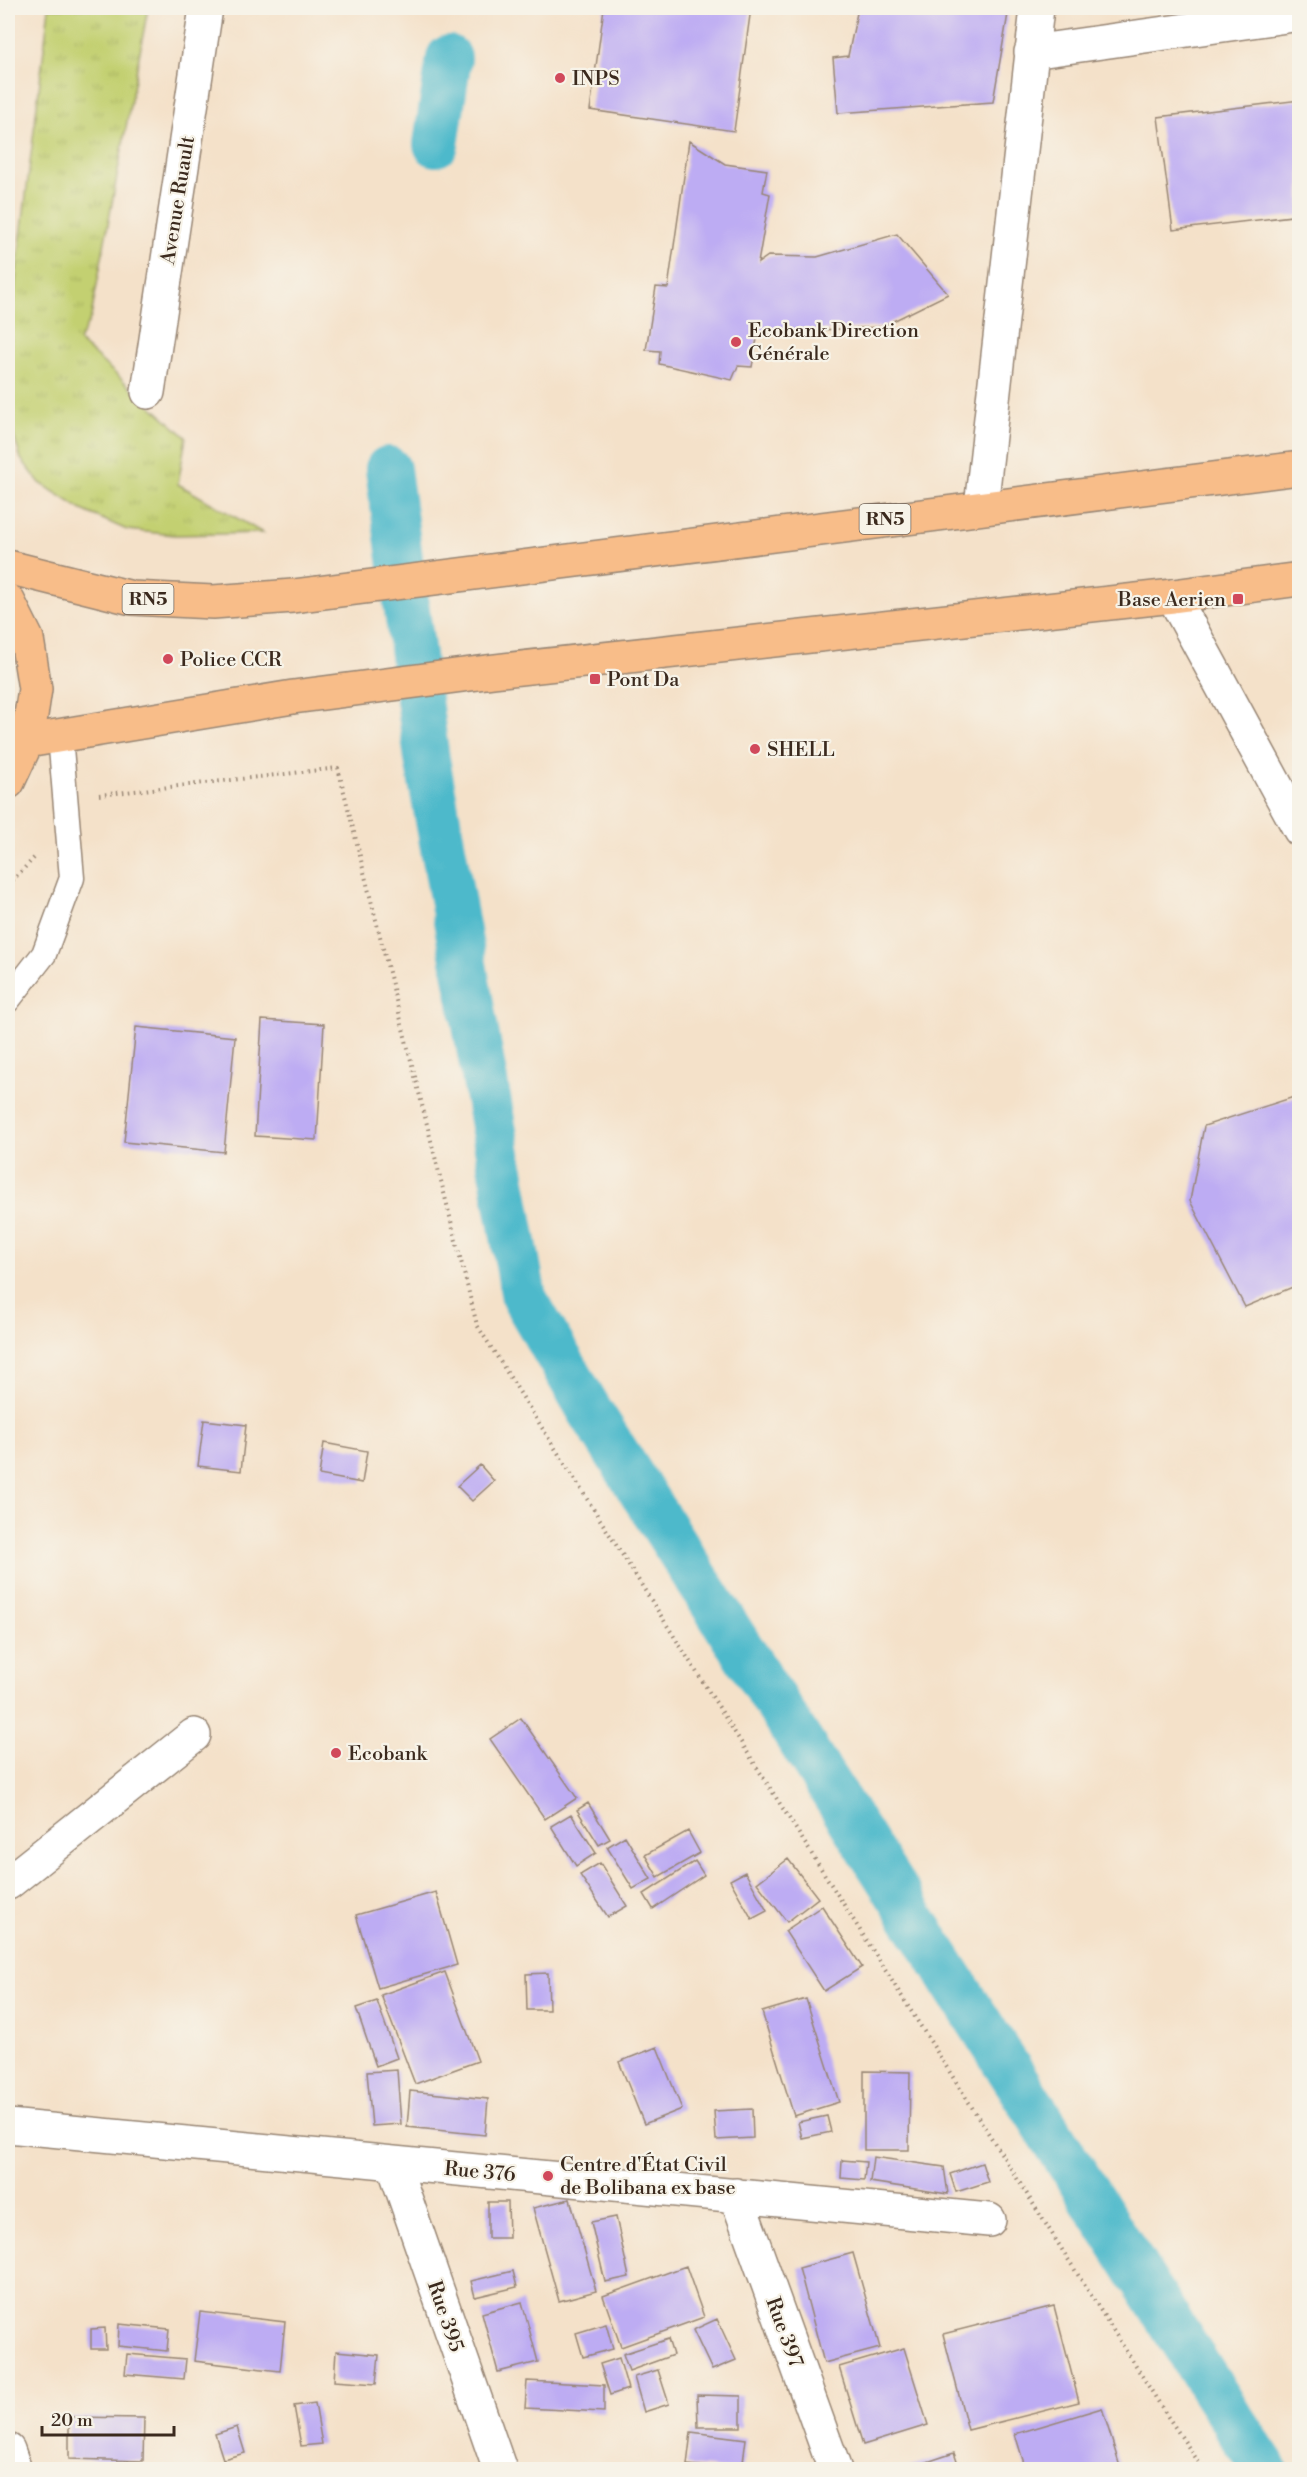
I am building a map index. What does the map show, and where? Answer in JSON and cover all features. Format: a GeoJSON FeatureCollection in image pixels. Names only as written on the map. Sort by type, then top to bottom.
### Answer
{"type":"FeatureCollection","features":[{"type":"Feature","properties":{"kind":"highway","name":"RN5"},"geometry":{"type":"LineString","coordinates":[[8,567],[132,598],[213,602],[293,596],[1299,468]]}},
{"type":"Feature","properties":{"kind":"highway"},"geometry":{"type":"LineString","coordinates":[[27,741],[293,697],[494,671],[1173,596],[1299,579]]}},
{"type":"Feature","properties":{"kind":"highway"},"geometry":{"type":"LineString","coordinates":[[8,601],[27,639],[35,690],[27,741],[8,782]]}},
{"type":"Feature","properties":{"kind":"street","name":"Avenue Ruault"},"geometry":{"type":"LineString","coordinates":[[148,392],[206,8]]}},
{"type":"Feature","properties":{"kind":"street"},"geometry":{"type":"LineString","coordinates":[[981,507],[1030,52],[1037,8]]}},
{"type":"Feature","properties":{"kind":"street"},"geometry":{"type":"LineString","coordinates":[[1030,52],[1299,14]]}},
{"type":"Feature","properties":{"kind":"street"},"geometry":{"type":"LineString","coordinates":[[1173,596],[1299,830]]}},
{"type":"Feature","properties":{"kind":"street"},"geometry":{"type":"LineString","coordinates":[[8,1883],[194,1735]]}},
{"type":"Feature","properties":{"kind":"street","name":"Rue 376"},"geometry":{"type":"LineString","coordinates":[[8,2126],[989,2220]]}},
{"type":"Feature","properties":{"kind":"street","name":"Rue 395"},"geometry":{"type":"LineString","coordinates":[[393,2163],[500,2469]]}},
{"type":"Feature","properties":{"kind":"street","name":"Rue 397"},"geometry":{"type":"LineString","coordinates":[[736,2195],[835,2469]]}},
{"type":"Feature","properties":{"kind":"street"},"geometry":{"type":"LineString","coordinates":[[8,2450],[15,2469]]}},
{"type":"Feature","properties":{"kind":"lane"},"geometry":{"type":"LineString","coordinates":[[8,1000],[44,954],[72,878],[60,736]]}},
{"type":"Feature","properties":{"kind":"path"},"geometry":{"type":"LineString","coordinates":[[8,885],[94,795],[338,768],[477,1325],[1161,2407],[1204,2469]]}},
{"type":"Feature","properties":{"kind":"green space"},"geometry":{"type":"Polygon","coordinates":[[[49,8],[148,8],[91,317],[79,341],[186,437],[178,484],[263,533],[175,535],[127,530],[82,510],[40,483],[21,459],[8,417],[8,342],[49,8]]]}},
{"type":"Feature","properties":{"kind":"building"},"geometry":{"type":"Polygon","coordinates":[[[604,8],[751,8],[734,131],[590,110],[604,8]]]}},
{"type":"Feature","properties":{"kind":"building"},"geometry":{"type":"Polygon","coordinates":[[[858,8],[1009,8],[993,102],[838,113],[833,58],[848,56],[858,8]]]}},
{"type":"Feature","properties":{"kind":"building"},"geometry":{"type":"Polygon","coordinates":[[[1300,100],[1300,215],[1173,230],[1158,117],[1300,100]]]}},
{"type":"Feature","properties":{"kind":"building"},"geometry":{"type":"Polygon","coordinates":[[[689,141],[725,164],[767,170],[763,192],[770,194],[758,263],[768,256],[817,257],[897,234],[948,294],[881,327],[758,333],[752,367],[738,366],[732,380],[659,364],[660,351],[646,350],[656,287],[668,288],[689,141]]]}},
{"type":"Feature","properties":{"kind":"building"},"geometry":{"type":"Polygon","coordinates":[[[262,1020],[324,1024],[317,1140],[255,1136],[262,1020]]]}},
{"type":"Feature","properties":{"kind":"building"},"geometry":{"type":"Polygon","coordinates":[[[136,1027],[235,1037],[224,1152],[124,1142],[136,1027]]]}},
{"type":"Feature","properties":{"kind":"building"},"geometry":{"type":"Polygon","coordinates":[[[1300,1095],[1300,1284],[1245,1307],[1190,1201],[1204,1126],[1300,1095]]]}},
{"type":"Feature","properties":{"kind":"building"},"geometry":{"type":"Polygon","coordinates":[[[204,1420],[246,1425],[241,1471],[198,1466],[204,1420]]]}},
{"type":"Feature","properties":{"kind":"building"},"geometry":{"type":"Polygon","coordinates":[[[324,1443],[367,1451],[362,1483],[319,1475],[324,1443]]]}},
{"type":"Feature","properties":{"kind":"building"},"geometry":{"type":"Polygon","coordinates":[[[480,1465],[494,1481],[472,1501],[457,1486],[480,1465]]]}},
{"type":"Feature","properties":{"kind":"building"},"geometry":{"type":"Polygon","coordinates":[[[521,1718],[577,1798],[545,1819],[490,1739],[521,1718]]]}},
{"type":"Feature","properties":{"kind":"building"},"geometry":{"type":"Polygon","coordinates":[[[588,1803],[610,1839],[599,1845],[577,1810],[588,1803]]]}},
{"type":"Feature","properties":{"kind":"building"},"geometry":{"type":"Polygon","coordinates":[[[571,1814],[596,1853],[576,1866],[551,1826],[571,1814]]]}},
{"type":"Feature","properties":{"kind":"building"},"geometry":{"type":"Polygon","coordinates":[[[688,1831],[700,1853],[658,1877],[645,1855],[688,1831]]]}},
{"type":"Feature","properties":{"kind":"building"},"geometry":{"type":"Polygon","coordinates":[[[625,1836],[651,1879],[633,1889],[607,1847],[625,1836]]]}},
{"type":"Feature","properties":{"kind":"building"},"geometry":{"type":"Polygon","coordinates":[[[788,1859],[818,1898],[787,1922],[757,1883],[788,1859]]]}},
{"type":"Feature","properties":{"kind":"building"},"geometry":{"type":"Polygon","coordinates":[[[695,1861],[704,1875],[653,1909],[644,1894],[695,1861]]]}},
{"type":"Feature","properties":{"kind":"building"},"geometry":{"type":"Polygon","coordinates":[[[600,1863],[627,1906],[608,1917],[580,1875],[600,1863]]]}},
{"type":"Feature","properties":{"kind":"building"},"geometry":{"type":"Polygon","coordinates":[[[745,1872],[767,1911],[752,1919],[730,1880],[745,1872]]]}},
{"type":"Feature","properties":{"kind":"building"},"geometry":{"type":"Polygon","coordinates":[[[436,1892],[457,1965],[378,1988],[356,1915],[436,1892]]]}},
{"type":"Feature","properties":{"kind":"building"},"geometry":{"type":"Polygon","coordinates":[[[822,1906],[862,1967],[824,1991],[785,1931],[822,1906]]]}},
{"type":"Feature","properties":{"kind":"building"},"geometry":{"type":"Polygon","coordinates":[[[445,1972],[478,2061],[415,2084],[381,1995],[445,1972]]]}},
{"type":"Feature","properties":{"kind":"building"},"geometry":{"type":"Polygon","coordinates":[[[548,1973],[549,2010],[527,2010],[526,1974],[548,1973]]]}},
{"type":"Feature","properties":{"kind":"building"},"geometry":{"type":"Polygon","coordinates":[[[806,1999],[839,2102],[794,2116],[762,2012],[806,1999]]]}},
{"type":"Feature","properties":{"kind":"building"},"geometry":{"type":"Polygon","coordinates":[[[377,2001],[397,2058],[376,2066],[356,2008],[377,2001]]]}},
{"type":"Feature","properties":{"kind":"building"},"geometry":{"type":"Polygon","coordinates":[[[657,2047],[682,2109],[644,2124],[619,2062],[657,2047]]]}},
{"type":"Feature","properties":{"kind":"building"},"geometry":{"type":"Polygon","coordinates":[[[397,2070],[401,2124],[372,2126],[367,2072],[397,2070]]]}},
{"type":"Feature","properties":{"kind":"building"},"geometry":{"type":"Polygon","coordinates":[[[864,2071],[910,2072],[909,2150],[864,2150],[864,2071]]]}},
{"type":"Feature","properties":{"kind":"building"},"geometry":{"type":"Polygon","coordinates":[[[410,2091],[488,2099],[485,2135],[407,2127],[410,2091]]]}},
{"type":"Feature","properties":{"kind":"building"},"geometry":{"type":"Polygon","coordinates":[[[752,2109],[753,2138],[716,2140],[714,2111],[752,2109]]]}},
{"type":"Feature","properties":{"kind":"building"},"geometry":{"type":"Polygon","coordinates":[[[827,2116],[831,2132],[802,2138],[798,2122],[827,2116]]]}},
{"type":"Feature","properties":{"kind":"building"},"geometry":{"type":"Polygon","coordinates":[[[873,2157],[944,2167],[948,2194],[870,2182],[873,2157]]]}},
{"type":"Feature","properties":{"kind":"building"},"geometry":{"type":"Polygon","coordinates":[[[842,2160],[866,2162],[864,2180],[841,2178],[842,2160]]]}},
{"type":"Feature","properties":{"kind":"building"},"geometry":{"type":"Polygon","coordinates":[[[982,2163],[988,2182],[956,2192],[950,2174],[982,2163]]]}},
{"type":"Feature","properties":{"kind":"building"},"geometry":{"type":"Polygon","coordinates":[[[570,2199],[596,2291],[559,2301],[533,2208],[570,2199]]]}},
{"type":"Feature","properties":{"kind":"building"},"geometry":{"type":"Polygon","coordinates":[[[488,2202],[508,2202],[509,2238],[488,2238],[488,2202]]]}},
{"type":"Feature","properties":{"kind":"building"},"geometry":{"type":"Polygon","coordinates":[[[616,2217],[629,2277],[605,2282],[591,2222],[616,2217]]]}},
{"type":"Feature","properties":{"kind":"building"},"geometry":{"type":"Polygon","coordinates":[[[853,2253],[880,2348],[824,2363],[799,2268],[853,2253]]]}},
{"type":"Feature","properties":{"kind":"building"},"geometry":{"type":"Polygon","coordinates":[[[686,2266],[704,2317],[621,2347],[603,2296],[686,2266]]]}},
{"type":"Feature","properties":{"kind":"building"},"geometry":{"type":"Polygon","coordinates":[[[513,2271],[517,2287],[475,2297],[471,2281],[513,2271]]]}},
{"type":"Feature","properties":{"kind":"building"},"geometry":{"type":"Polygon","coordinates":[[[522,2302],[538,2362],[498,2372],[482,2313],[522,2302]]]}},
{"type":"Feature","properties":{"kind":"building"},"geometry":{"type":"Polygon","coordinates":[[[1054,2306],[1079,2402],[968,2430],[943,2334],[1054,2306]]]}},
{"type":"Feature","properties":{"kind":"building"},"geometry":{"type":"Polygon","coordinates":[[[200,2312],[285,2322],[280,2371],[194,2361],[200,2312]]]}},
{"type":"Feature","properties":{"kind":"building"},"geometry":{"type":"Polygon","coordinates":[[[717,2319],[736,2360],[712,2370],[693,2330],[717,2319]]]}},
{"type":"Feature","properties":{"kind":"building"},"geometry":{"type":"Polygon","coordinates":[[[119,2324],[169,2329],[167,2351],[118,2346],[119,2324]]]}},
{"type":"Feature","properties":{"kind":"building"},"geometry":{"type":"Polygon","coordinates":[[[606,2324],[613,2349],[583,2357],[576,2333],[606,2324]]]}},
{"type":"Feature","properties":{"kind":"building"},"geometry":{"type":"Polygon","coordinates":[[[105,2328],[106,2349],[91,2349],[91,2329],[105,2328]]]}},
{"type":"Feature","properties":{"kind":"building"},"geometry":{"type":"Polygon","coordinates":[[[668,2339],[673,2355],[629,2371],[623,2354],[668,2339]]]}},
{"type":"Feature","properties":{"kind":"building"},"geometry":{"type":"Polygon","coordinates":[[[904,2348],[928,2425],[863,2445],[839,2367],[904,2348]]]}},
{"type":"Feature","properties":{"kind":"building"},"geometry":{"type":"Polygon","coordinates":[[[336,2351],[379,2355],[376,2384],[334,2381],[336,2351]]]}},
{"type":"Feature","properties":{"kind":"building"},"geometry":{"type":"Polygon","coordinates":[[[127,2354],[186,2359],[184,2379],[125,2374],[127,2354]]]}},
{"type":"Feature","properties":{"kind":"building"},"geometry":{"type":"Polygon","coordinates":[[[619,2358],[628,2389],[610,2395],[600,2364],[619,2358]]]}},
{"type":"Feature","properties":{"kind":"building"},"geometry":{"type":"Polygon","coordinates":[[[658,2370],[669,2404],[644,2412],[634,2377],[658,2370]]]}},
{"type":"Feature","properties":{"kind":"building"},"geometry":{"type":"Polygon","coordinates":[[[527,2381],[604,2385],[604,2412],[525,2408],[527,2381]]]}},
{"type":"Feature","properties":{"kind":"building"},"geometry":{"type":"Polygon","coordinates":[[[697,2395],[741,2396],[741,2427],[698,2427],[697,2395]]]}},
{"type":"Feature","properties":{"kind":"building"},"geometry":{"type":"Polygon","coordinates":[[[315,2403],[322,2444],[301,2446],[294,2406],[315,2403]]]}},
{"type":"Feature","properties":{"kind":"building"},"geometry":{"type":"Polygon","coordinates":[[[1102,2408],[1121,2470],[1026,2470],[1015,2434],[1102,2408]]]}},
{"type":"Feature","properties":{"kind":"building"},"geometry":{"type":"Polygon","coordinates":[[[69,2417],[144,2418],[143,2461],[69,2459],[69,2417]]]}},
{"type":"Feature","properties":{"kind":"building"},"geometry":{"type":"Polygon","coordinates":[[[237,2427],[245,2453],[223,2459],[215,2434],[237,2427]]]}},
{"type":"Feature","properties":{"kind":"building"},"geometry":{"type":"Polygon","coordinates":[[[691,2432],[746,2439],[742,2470],[687,2465],[691,2432]]]}},
{"type":"Feature","properties":{"kind":"building"},"geometry":{"type":"Polygon","coordinates":[[[954,2453],[960,2470],[906,2470],[906,2469],[954,2453]]]}},
{"type":"Feature","properties":{"kind":"waterway"},"geometry":{"type":"LineString","coordinates":[[436,144],[449,58]]}},
{"type":"Feature","properties":{"kind":"waterway"},"geometry":{"type":"LineString","coordinates":[[388,469],[427,759],[524,1298],[590,1411],[1266,2470]]}},
{"type":"Feature","properties":{"kind":"place","name":"INPS"},"geometry":{"type":"Point","coordinates":[560,78]}},
{"type":"Feature","properties":{"kind":"place","name":"Ecobank Direction Générale"},"geometry":{"type":"Point","coordinates":[736,342]}},
{"type":"Feature","properties":{"kind":"place","name":"Base Aerien"},"geometry":{"type":"Point","coordinates":[1238,599]}},
{"type":"Feature","properties":{"kind":"place","name":"Police CCR"},"geometry":{"type":"Point","coordinates":[168,659]}},
{"type":"Feature","properties":{"kind":"place","name":"Pont Da"},"geometry":{"type":"Point","coordinates":[595,679]}},
{"type":"Feature","properties":{"kind":"place","name":"SHELL"},"geometry":{"type":"Point","coordinates":[755,749]}},
{"type":"Feature","properties":{"kind":"place","name":"Ecobank"},"geometry":{"type":"Point","coordinates":[336,1753]}},
{"type":"Feature","properties":{"kind":"place","name":"Centre d'État Civil de Bolibana ex base"},"geometry":{"type":"Point","coordinates":[548,2176]}}]}
